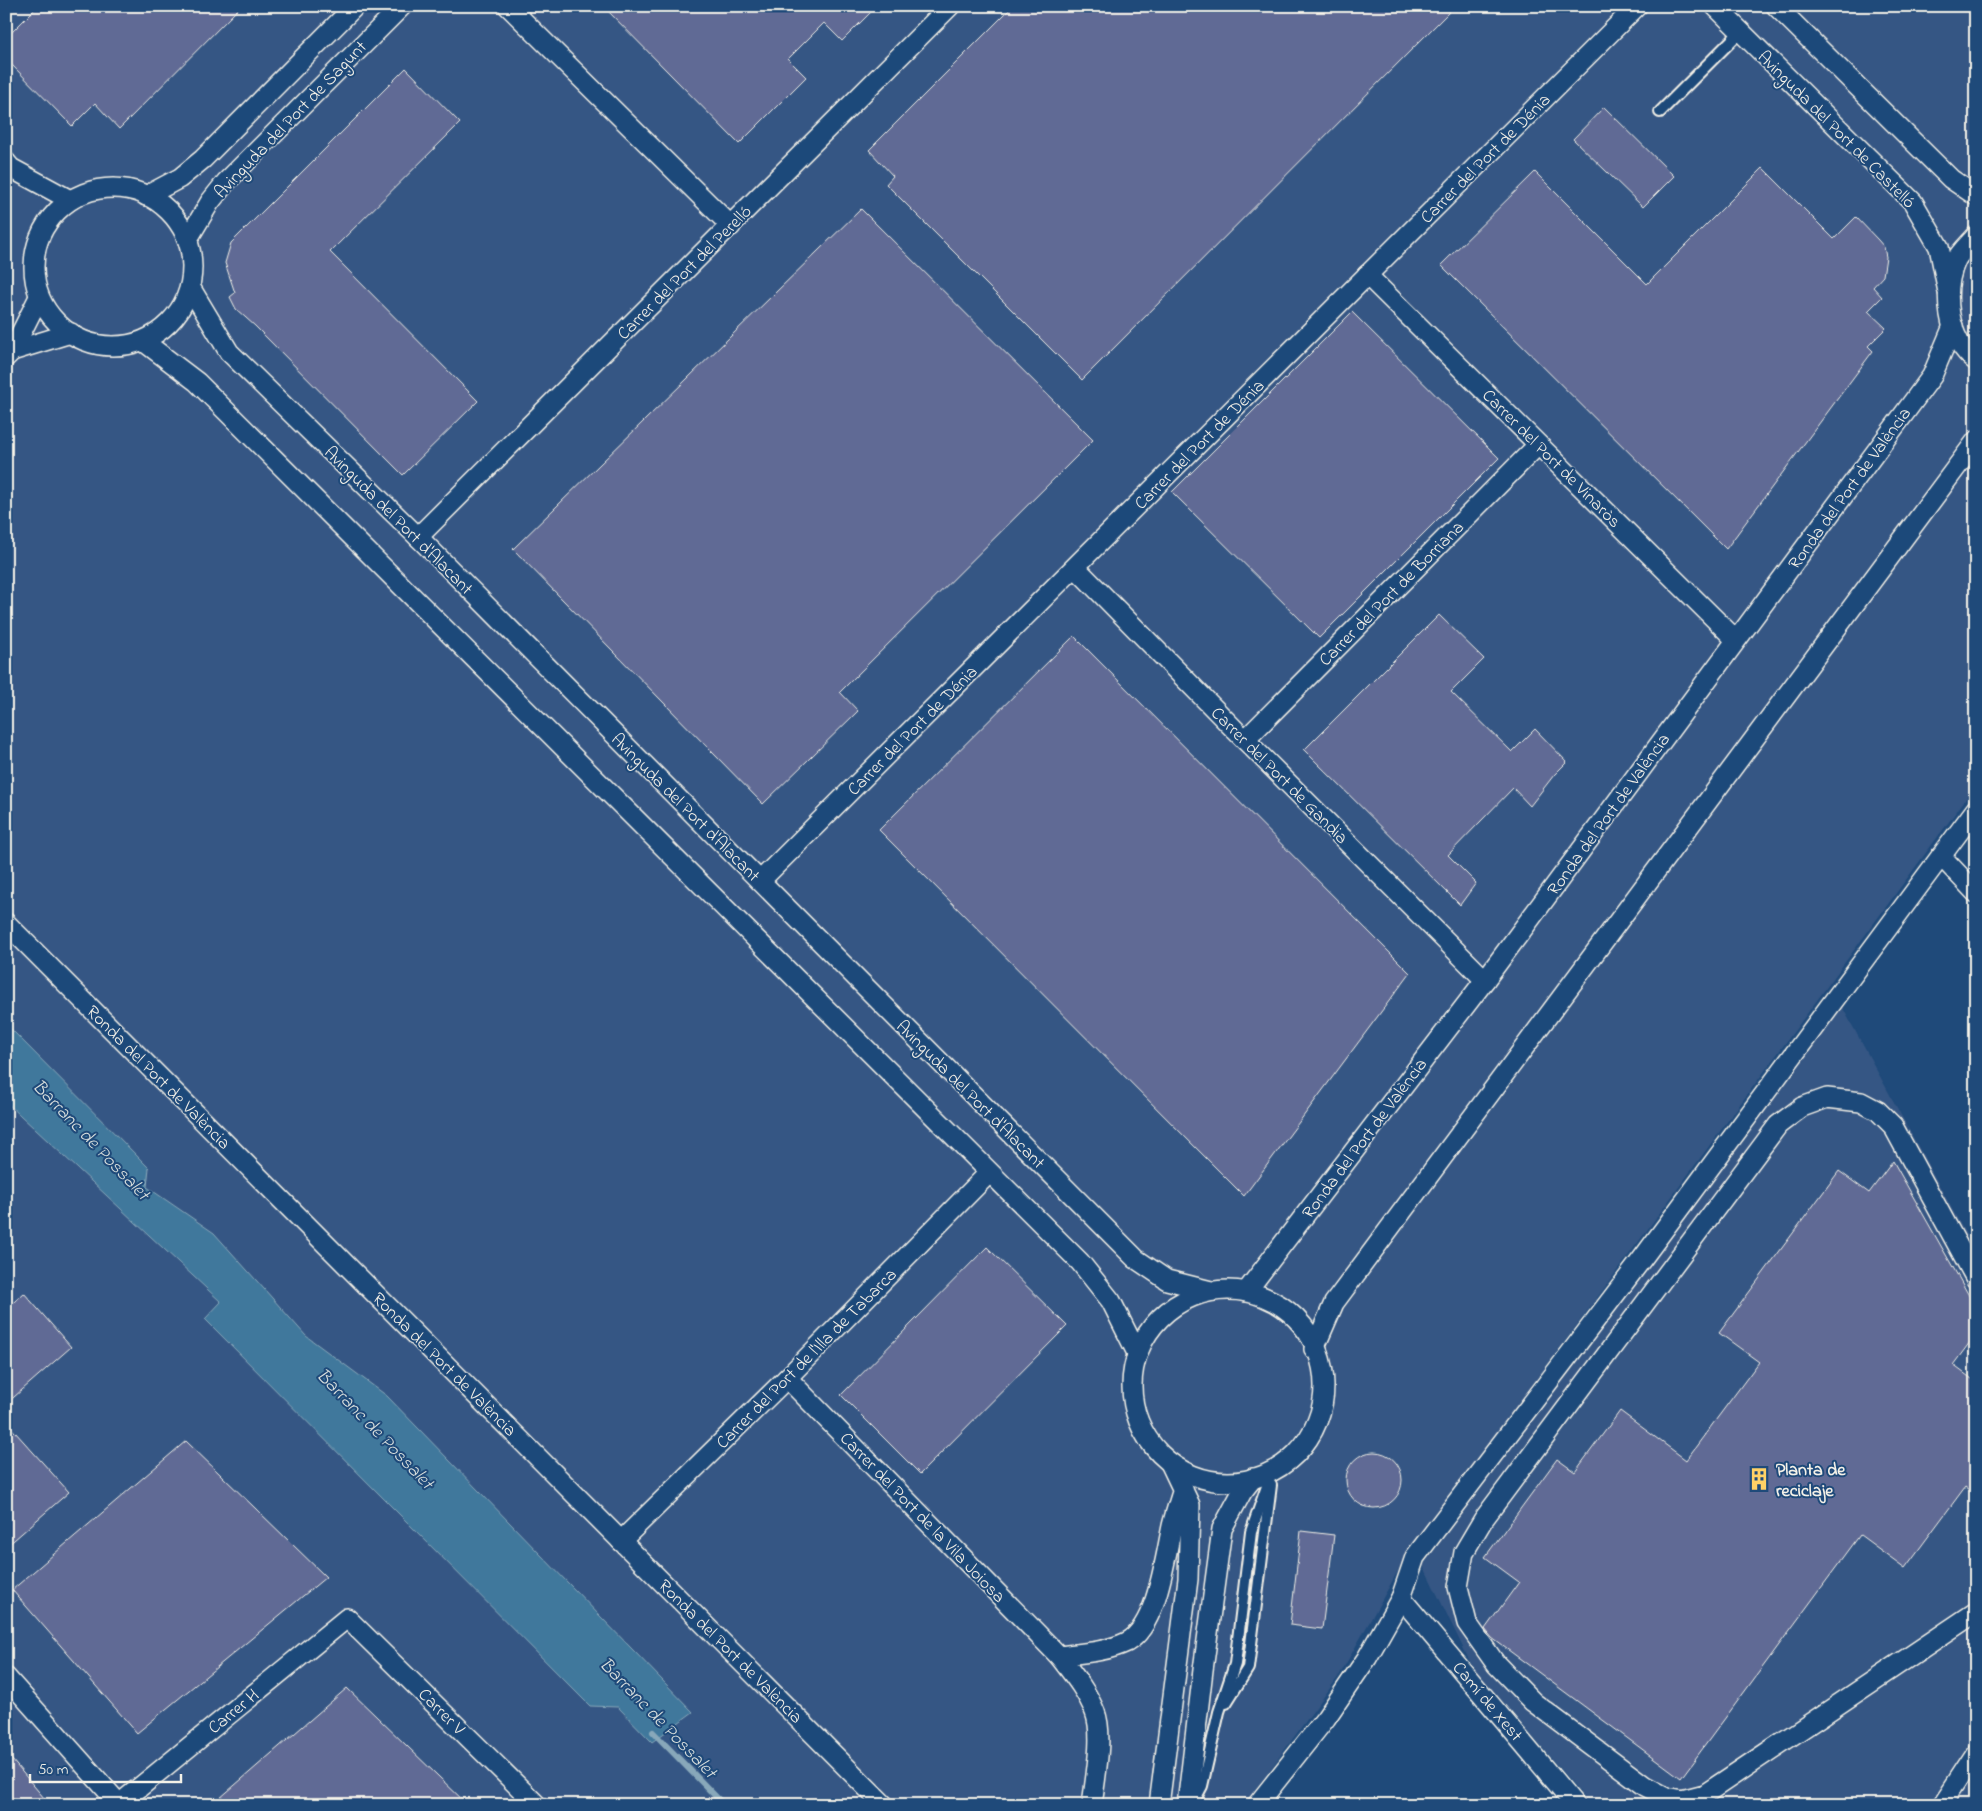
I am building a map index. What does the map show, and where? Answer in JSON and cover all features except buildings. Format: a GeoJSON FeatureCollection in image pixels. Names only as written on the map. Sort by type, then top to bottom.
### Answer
{"type":"FeatureCollection","features":[{"type":"Feature","properties":{"kind":"street","name":"Avinguda del Port de Sagunt"},"geometry":{"type":"LineString","coordinates":[[146,196],[180,178],[203,159],[356,6]]}},
{"type":"Feature","properties":{"kind":"street","name":"Avinguda del Port de Sagunt"},"geometry":{"type":"LineString","coordinates":[[188,239],[210,202],[226,182],[402,6]]}},
{"type":"Feature","properties":{"kind":"street"},"geometry":{"type":"LineString","coordinates":[[508,6],[731,226]]}},
{"type":"Feature","properties":{"kind":"street","name":"Carrer del Port del Perelló"},"geometry":{"type":"LineString","coordinates":[[418,537],[950,6]]}},
{"type":"Feature","properties":{"kind":"street","name":"Carrer del Port de Dénia"},"geometry":{"type":"LineString","coordinates":[[760,881],[1076,568],[1637,6]]}},
{"type":"Feature","properties":{"kind":"street","name":"Avinguda del Port de Castelló"},"geometry":{"type":"LineString","coordinates":[[1715,6],[1913,202],[1939,247],[1953,326]]}},
{"type":"Feature","properties":{"kind":"street"},"geometry":{"type":"LineString","coordinates":[[1776,6],[1951,179],[1976,196]]}},
{"type":"Feature","properties":{"kind":"street"},"geometry":{"type":"LineString","coordinates":[[6,162],[11,168],[70,200]]}},
{"type":"Feature","properties":{"kind":"street"},"geometry":{"type":"LineString","coordinates":[[112,188],[130,190],[146,196],[156,200],[173,216],[188,239],[192,275],[186,300],[176,316],[159,333],[143,341],[125,346],[89,343],[58,326],[39,297],[33,260],[41,232],[57,210],[70,200],[86,192],[112,188]]}},
{"type":"Feature","properties":{"kind":"street"},"geometry":{"type":"LineString","coordinates":[[1948,292],[1956,260],[1976,236]]}},
{"type":"Feature","properties":{"kind":"street","name":"Carrer del Port de Vinaròs"},"geometry":{"type":"LineString","coordinates":[[1367,275],[1736,640]]}},
{"type":"Feature","properties":{"kind":"street","name":"Avinguda del Port d'Alacant"},"geometry":{"type":"LineString","coordinates":[[190,287],[229,352],[418,537],[1136,1259],[1167,1280],[1211,1291]]}},
{"type":"Feature","properties":{"kind":"street"},"geometry":{"type":"LineString","coordinates":[[9,354],[39,297]]}},
{"type":"Feature","properties":{"kind":"street"},"geometry":{"type":"LineString","coordinates":[[1953,326],[1960,344],[1970,357],[1976,361]]}},
{"type":"Feature","properties":{"kind":"street","name":"Ronda del Port de València"},"geometry":{"type":"LineString","coordinates":[[1246,1292],[1485,980],[1932,376],[1953,326]]}},
{"type":"Feature","properties":{"kind":"street"},"geometry":{"type":"LineString","coordinates":[[9,354],[71,333]]}},
{"type":"Feature","properties":{"kind":"street"},"geometry":{"type":"LineString","coordinates":[[143,341],[197,382],[1080,1262],[1111,1301],[1137,1353]]}},
{"type":"Feature","properties":{"kind":"street"},"geometry":{"type":"LineString","coordinates":[[1314,1349],[1334,1303],[1976,440]]}},
{"type":"Feature","properties":{"kind":"street","name":"Carrer del Port de Borriana"},"geometry":{"type":"LineString","coordinates":[[1245,740],[1538,444]]}},
{"type":"Feature","properties":{"kind":"street","name":"Carrer del Port de Gandia"},"geometry":{"type":"LineString","coordinates":[[1076,568],[1485,980]]}},
{"type":"Feature","properties":{"kind":"street"},"geometry":{"type":"LineString","coordinates":[[1257,1805],[1336,1703],[1367,1658],[1402,1598],[1415,1557],[1642,1259],[1976,809]]}},
{"type":"Feature","properties":{"kind":"street"},"geometry":{"type":"LineString","coordinates":[[1941,856],[1976,893]]}},
{"type":"Feature","properties":{"kind":"street","name":"Ronda del Port de València"},"geometry":{"type":"LineString","coordinates":[[6,923],[884,1805]]}},
{"type":"Feature","properties":{"kind":"street"},"geometry":{"type":"LineString","coordinates":[[1976,1279],[1893,1126],[1878,1111],[1861,1102],[1827,1098],[1802,1107],[1778,1125],[1483,1520],[1464,1552],[1458,1587],[1467,1623],[1496,1664],[1533,1702],[1645,1786],[1666,1797],[1682,1800],[1706,1794],[1976,1612]]}},
{"type":"Feature","properties":{"kind":"street","name":"Carrer del Port de l'Illa de Tabarca"},"geometry":{"type":"LineString","coordinates":[[621,1541],[787,1378],[989,1173]]}},
{"type":"Feature","properties":{"kind":"street"},"geometry":{"type":"LineString","coordinates":[[1211,1291],[1246,1292],[1283,1307],[1310,1335],[1314,1349],[1324,1374],[1322,1408],[1315,1428],[1296,1455],[1272,1472],[1242,1482],[1218,1482],[1199,1478],[1171,1465],[1152,1447],[1133,1405],[1133,1366],[1146,1335],[1158,1319],[1192,1296],[1211,1291]]}},
{"type":"Feature","properties":{"kind":"street","name":"Carrer del Port de la Vila Joiosa"},"geometry":{"type":"LineString","coordinates":[[787,1378],[1059,1656],[1082,1687],[1096,1713],[1099,1746],[1092,1805]]}},
{"type":"Feature","properties":{"kind":"street"},"geometry":{"type":"LineString","coordinates":[[1158,1805],[1188,1579],[1190,1505],[1171,1465]]}},
{"type":"Feature","properties":{"kind":"street"},"geometry":{"type":"LineString","coordinates":[[1187,1805],[1222,1529],[1242,1492],[1253,1478]]}},
{"type":"Feature","properties":{"kind":"street"},"geometry":{"type":"LineString","coordinates":[[1059,1656],[1107,1650],[1129,1640],[1142,1626],[1150,1614],[1159,1590],[1183,1489]]}},
{"type":"Feature","properties":{"kind":"street","name":"Camí de Xest"},"geometry":{"type":"LineString","coordinates":[[1402,1598],[1575,1805]]}},
{"type":"Feature","properties":{"kind":"street","name":"Carrer H"},"geometry":{"type":"LineString","coordinates":[[119,1804],[347,1618]]}},
{"type":"Feature","properties":{"kind":"street","name":"Carrer V"},"geometry":{"type":"LineString","coordinates":[[347,1618],[537,1805]]}},
{"type":"Feature","properties":{"kind":"street"},"geometry":{"type":"LineString","coordinates":[[6,1677],[119,1804]]}},
{"type":"Feature","properties":{"kind":"street"},"geometry":{"type":"LineString","coordinates":[[1942,1805],[1976,1753]]}},
{"type":"Feature","properties":{"kind":"lane"},"geometry":{"type":"LineString","coordinates":[[1660,112],[1741,31]]}},
{"type":"Feature","properties":{"kind":"lane"},"geometry":{"type":"LineString","coordinates":[[1219,1712],[1248,1668],[1272,1472]]}},
{"type":"Feature","properties":{"kind":"lane"},"geometry":{"type":"LineString","coordinates":[[1192,1805],[1202,1786],[1219,1712],[1234,1664],[1251,1532],[1272,1472]]}},
{"type":"Feature","properties":{"kind":"shaded area"},"geometry":{"type":"Polygon","coordinates":[[[6,6],[1976,6],[1976,785],[1407,1555],[1339,1676],[1244,1805],[6,1805],[6,6]]]}},
{"type":"Feature","properties":{"kind":"shaded area"},"geometry":{"type":"Polygon","coordinates":[[[1840,1003],[1976,1253],[1976,1805],[1591,1805],[1472,1666],[1423,1565],[1840,1003]]]}},
{"type":"Feature","properties":{"kind":"water"},"geometry":{"type":"Polygon","coordinates":[[[6,1024],[149,1168],[147,1187],[214,1233],[306,1336],[387,1396],[693,1712],[652,1742],[618,1707],[590,1706],[205,1319],[221,1302],[6,1102],[6,1024]]]}},
{"type":"Feature","properties":{"kind":"waterway","name":"Barranc de Possalet"},"geometry":{"type":"LineString","coordinates":[[653,1732],[724,1805]]}},
{"type":"Feature","properties":{"kind":"place","name":"Planta de reciclaje"},"geometry":{"type":"Point","coordinates":[1759,1479]}}]}
